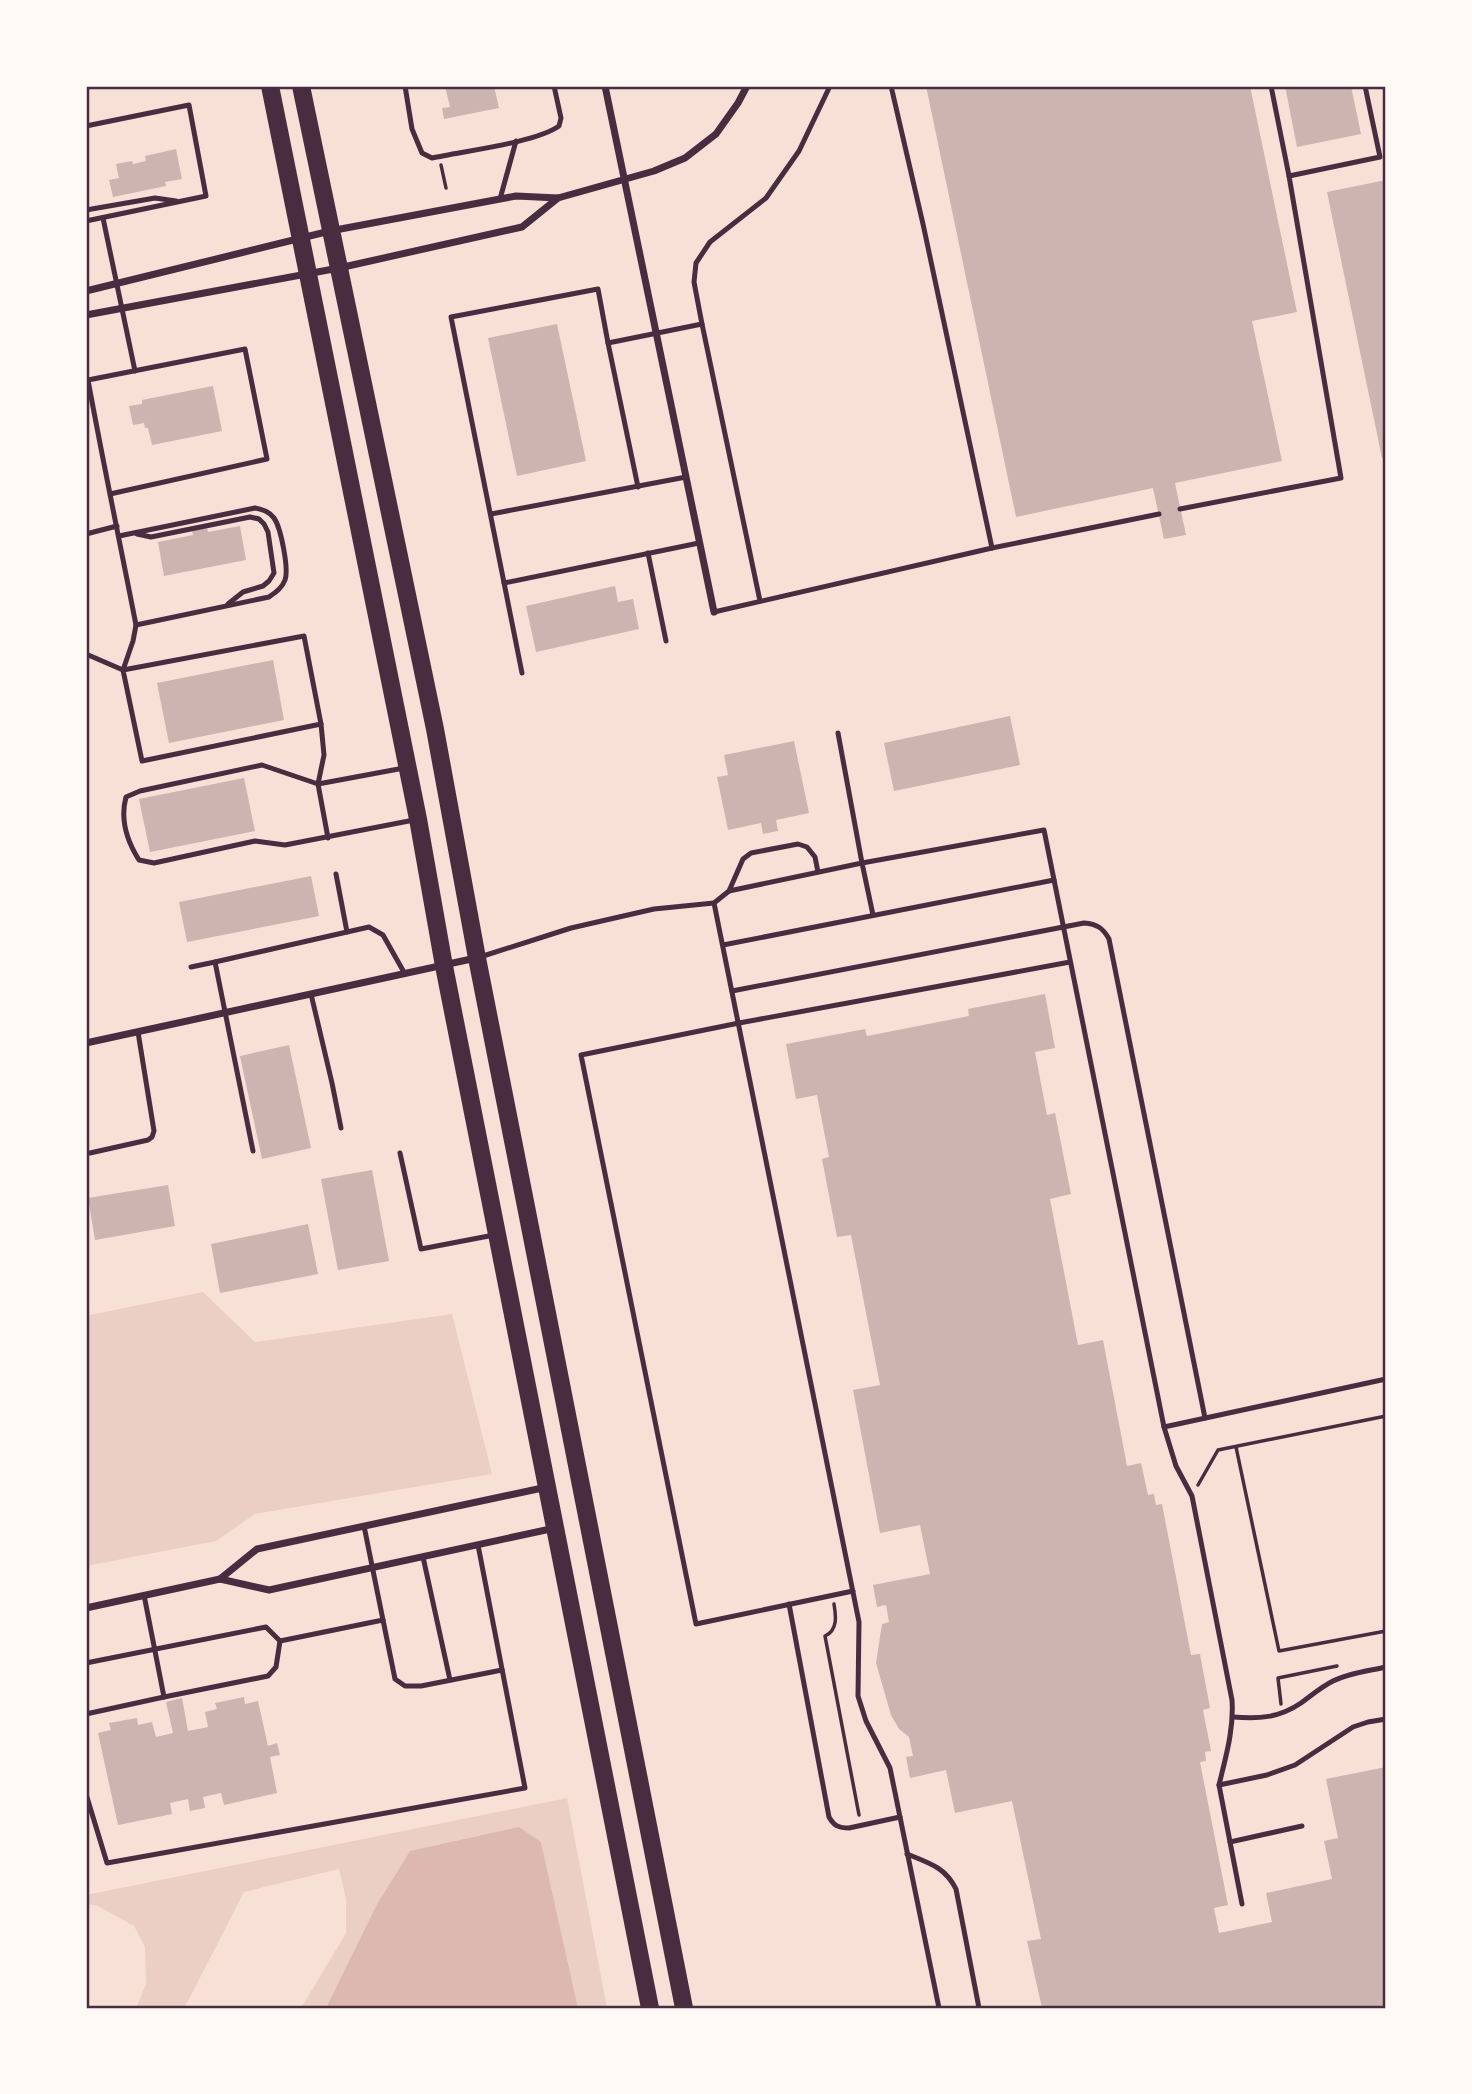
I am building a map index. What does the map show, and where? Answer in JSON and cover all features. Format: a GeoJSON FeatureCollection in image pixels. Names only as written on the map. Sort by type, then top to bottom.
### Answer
{"type":"FeatureCollection","features":[{"type":"Feature","properties":{"kind":"main road"},"geometry":{"type":"LineString","coordinates":[[270,86],[408,767],[444,966],[650,2008]]}},
{"type":"Feature","properties":{"kind":"main road"},"geometry":{"type":"LineString","coordinates":[[301,86],[435,729],[477,958],[684,2008]]}},
{"type":"Feature","properties":{"kind":"street"},"geometry":{"type":"LineString","coordinates":[[605,86],[714,612]]}},
{"type":"Feature","properties":{"kind":"street"},"geometry":{"type":"LineString","coordinates":[[86,291],[330,231],[516,196],[558,198],[654,172],[685,158],[716,134],[747,86]]}},
{"type":"Feature","properties":{"kind":"street"},"geometry":{"type":"LineString","coordinates":[[86,315],[339,268],[523,227],[558,198]]}},
{"type":"Feature","properties":{"kind":"street"},"geometry":{"type":"LineString","coordinates":[[86,1043],[477,958]]}},
{"type":"Feature","properties":{"kind":"street"},"geometry":{"type":"LineString","coordinates":[[220,1579],[257,1549],[548,1487]]}},
{"type":"Feature","properties":{"kind":"street"},"geometry":{"type":"LineString","coordinates":[[86,1608],[220,1579],[269,1590],[556,1528]]}},
{"type":"Feature","properties":{"kind":"lane"},"geometry":{"type":"LineString","coordinates":[[405,86],[412,129],[422,153],[432,158],[552,131],[559,126],[561,118],[554,86]]}},
{"type":"Feature","properties":{"kind":"lane"},"geometry":{"type":"LineString","coordinates":[[760,601],[694,282],[696,263],[710,242],[766,198],[799,151],[830,86]]}},
{"type":"Feature","properties":{"kind":"lane"},"geometry":{"type":"LineString","coordinates":[[891,86],[992,548]]}},
{"type":"Feature","properties":{"kind":"lane"},"geometry":{"type":"LineString","coordinates":[[1180,509],[1342,478],[1289,176],[1270,86]]}},
{"type":"Feature","properties":{"kind":"lane"},"geometry":{"type":"LineString","coordinates":[[1289,176],[1380,157],[1365,86]]}},
{"type":"Feature","properties":{"kind":"lane"},"geometry":{"type":"LineString","coordinates":[[86,126],[189,105],[206,196],[86,221]]}},
{"type":"Feature","properties":{"kind":"lane"},"geometry":{"type":"LineString","coordinates":[[500,199],[516,141]]}},
{"type":"Feature","properties":{"kind":"lane"},"geometry":{"type":"LineString","coordinates":[[86,210],[155,198],[181,201]]}},
{"type":"Feature","properties":{"kind":"lane"},"geometry":{"type":"LineString","coordinates":[[103,218],[135,371]]}},
{"type":"Feature","properties":{"kind":"lane"},"geometry":{"type":"LineString","coordinates":[[522,673],[451,317],[598,289],[638,486]]}},
{"type":"Feature","properties":{"kind":"lane"},"geometry":{"type":"LineString","coordinates":[[608,343],[702,324]]}},
{"type":"Feature","properties":{"kind":"lane"},"geometry":{"type":"LineString","coordinates":[[110,494],[267,459],[245,349],[88,380],[135,625],[133,641],[123,670],[142,761],[321,723]]}},
{"type":"Feature","properties":{"kind":"lane"},"geometry":{"type":"LineString","coordinates":[[491,514],[686,477]]}},
{"type":"Feature","properties":{"kind":"lane"},"geometry":{"type":"LineString","coordinates":[[118,536],[255,508],[265,510],[273,516],[278,525],[286,569],[285,580],[279,590],[269,597],[135,625]]}},
{"type":"Feature","properties":{"kind":"lane"},"geometry":{"type":"LineString","coordinates":[[714,612],[992,548],[1159,514]]}},
{"type":"Feature","properties":{"kind":"lane"},"geometry":{"type":"LineString","coordinates":[[131,533],[151,537],[250,517],[258,519],[268,532],[274,573],[262,586],[243,592],[226,606]]}},
{"type":"Feature","properties":{"kind":"lane"},"geometry":{"type":"LineString","coordinates":[[86,534],[117,526]]}},
{"type":"Feature","properties":{"kind":"lane"},"geometry":{"type":"LineString","coordinates":[[504,583],[699,543]]}},
{"type":"Feature","properties":{"kind":"lane"},"geometry":{"type":"LineString","coordinates":[[648,554],[666,641]]}},
{"type":"Feature","properties":{"kind":"lane"},"geometry":{"type":"LineString","coordinates":[[86,654],[123,670],[304,636],[321,723],[324,755],[318,784],[328,838]]}},
{"type":"Feature","properties":{"kind":"lane"},"geometry":{"type":"LineString","coordinates":[[838,733],[873,915]]}},
{"type":"Feature","properties":{"kind":"lane"},"geometry":{"type":"LineString","coordinates":[[408,767],[318,784],[262,765],[140,791],[126,797],[123,810],[127,835],[139,860],[154,863],[255,841],[285,845],[418,819]]}},
{"type":"Feature","properties":{"kind":"lane"},"geometry":{"type":"LineString","coordinates":[[477,958],[572,928],[654,909],[714,903],[729,891],[862,863],[1044,830],[1164,1427],[1176,1466],[1192,1496],[1232,1700],[1233,1717],[1219,1785],[1242,1905]]}},
{"type":"Feature","properties":{"kind":"lane"},"geometry":{"type":"LineString","coordinates":[[729,891],[743,859],[751,853],[798,844],[807,847],[815,857],[818,872]]}},
{"type":"Feature","properties":{"kind":"lane"},"geometry":{"type":"LineString","coordinates":[[336,874],[347,932]]}},
{"type":"Feature","properties":{"kind":"lane"},"geometry":{"type":"LineString","coordinates":[[723,945],[1054,880]]}},
{"type":"Feature","properties":{"kind":"lane"},"geometry":{"type":"LineString","coordinates":[[714,903],[860,1629],[858,1696],[872,1734],[888,1762],[939,2008]]}},
{"type":"Feature","properties":{"kind":"lane"},"geometry":{"type":"LineString","coordinates":[[732,991],[1063,927],[1092,923],[1103,928],[1109,939],[1205,1418]]}},
{"type":"Feature","properties":{"kind":"lane"},"geometry":{"type":"LineString","coordinates":[[191,967],[369,927],[383,935],[405,974]]}},
{"type":"Feature","properties":{"kind":"lane"},"geometry":{"type":"LineString","coordinates":[[215,962],[253,1150]]}},
{"type":"Feature","properties":{"kind":"lane"},"geometry":{"type":"LineString","coordinates":[[853,1591],[696,1624],[581,1055],[738,1023],[1070,962]]}},
{"type":"Feature","properties":{"kind":"lane"},"geometry":{"type":"LineString","coordinates":[[311,994],[341,1128]]}},
{"type":"Feature","properties":{"kind":"lane"},"geometry":{"type":"LineString","coordinates":[[86,1153],[152,1137],[154,1131],[138,1032]]}},
{"type":"Feature","properties":{"kind":"lane"},"geometry":{"type":"LineString","coordinates":[[400,1153],[421,1250],[498,1234]]}},
{"type":"Feature","properties":{"kind":"lane"},"geometry":{"type":"LineString","coordinates":[[1164,1427],[1386,1379]]}},
{"type":"Feature","properties":{"kind":"lane"},"geometry":{"type":"LineString","coordinates":[[364,1526],[395,1679],[405,1686],[421,1686],[502,1670]]}},
{"type":"Feature","properties":{"kind":"lane"},"geometry":{"type":"LineString","coordinates":[[86,1794],[107,1863],[525,1788],[478,1545]]}},
{"type":"Feature","properties":{"kind":"lane"},"geometry":{"type":"LineString","coordinates":[[423,1557],[450,1680]]}},
{"type":"Feature","properties":{"kind":"lane"},"geometry":{"type":"LineString","coordinates":[[144,1595],[164,1697]]}},
{"type":"Feature","properties":{"kind":"lane"},"geometry":{"type":"LineString","coordinates":[[789,1604],[829,1817],[833,1824],[841,1828],[900,1817]]}},
{"type":"Feature","properties":{"kind":"lane"},"geometry":{"type":"LineString","coordinates":[[280,1641],[383,1620]]}},
{"type":"Feature","properties":{"kind":"lane"},"geometry":{"type":"LineString","coordinates":[[86,1663],[266,1627],[280,1641]]}},
{"type":"Feature","properties":{"kind":"lane"},"geometry":{"type":"LineString","coordinates":[[86,1714],[268,1676],[276,1667],[280,1641]]}},
{"type":"Feature","properties":{"kind":"lane"},"geometry":{"type":"LineString","coordinates":[[1233,1717],[1257,1719],[1279,1715],[1343,1676],[1386,1667]]}},
{"type":"Feature","properties":{"kind":"lane"},"geometry":{"type":"LineString","coordinates":[[1219,1785],[1267,1775],[1295,1765],[1353,1727],[1386,1719]]}},
{"type":"Feature","properties":{"kind":"lane"},"geometry":{"type":"LineString","coordinates":[[1230,1842],[1302,1826]]}},
{"type":"Feature","properties":{"kind":"lane"},"geometry":{"type":"LineString","coordinates":[[907,1854],[937,1867],[950,1877],[956,1889],[979,2008]]}},
{"type":"Feature","properties":{"kind":"path"},"geometry":{"type":"LineString","coordinates":[[439,156],[446,188]]}},
{"type":"Feature","properties":{"kind":"path"},"geometry":{"type":"LineString","coordinates":[[1192,1496],[1218,1450],[1386,1416]]}},
{"type":"Feature","properties":{"kind":"path"},"geometry":{"type":"LineString","coordinates":[[1236,1447],[1279,1651],[1386,1631]]}},
{"type":"Feature","properties":{"kind":"path"},"geometry":{"type":"LineString","coordinates":[[833,1595],[835,1626],[825,1636],[861,1825]]}},
{"type":"Feature","properties":{"kind":"shaded area"},"geometry":{"type":"Polygon","coordinates":[[[203,1292],[255,1342],[452,1314],[492,1474],[255,1514],[216,1541],[86,1566],[86,1294],[90,1315],[203,1292]]]}},
{"type":"Feature","properties":{"kind":"shaded area"},"geometry":{"type":"Polygon","coordinates":[[[567,1798],[607,2008],[578,2008],[541,1842],[410,1851],[377,1904],[326,2008],[301,2008],[346,1933],[346,1899],[339,1869],[244,1892],[183,2008],[136,2008],[146,1984],[145,1947],[134,1926],[98,1906],[86,1904],[86,1895],[567,1798]]]}},
{"type":"Feature","properties":{"kind":"shaded area"},"geometry":{"type":"Polygon","coordinates":[[[519,1827],[541,1842],[578,2008],[326,2008],[377,1904],[410,1851],[519,1827]]]}},
{"type":"Feature","properties":{"kind":"building"},"geometry":{"type":"Polygon","coordinates":[[[445,86],[494,86],[499,108],[444,119],[442,108],[450,107],[445,86]]]}},
{"type":"Feature","properties":{"kind":"building"},"geometry":{"type":"Polygon","coordinates":[[[926,86],[1250,86],[1297,312],[1252,321],[1282,461],[1175,483],[1186,535],[1164,539],[1153,488],[1016,517],[926,86]]]}},
{"type":"Feature","properties":{"kind":"building"},"geometry":{"type":"Polygon","coordinates":[[[1285,86],[1351,86],[1361,134],[1297,147],[1285,86]]]}},
{"type":"Feature","properties":{"kind":"building"},"geometry":{"type":"Polygon","coordinates":[[[176,149],[182,179],[165,182],[166,186],[113,197],[109,180],[119,178],[116,164],[146,161],[145,156],[176,149]]]}},
{"type":"Feature","properties":{"kind":"building"},"geometry":{"type":"Polygon","coordinates":[[[1386,180],[1386,457],[1382,458],[1327,192],[1386,180]]]}},
{"type":"Feature","properties":{"kind":"building"},"geometry":{"type":"Polygon","coordinates":[[[557,324],[586,461],[517,476],[488,338],[557,324]]]}},
{"type":"Feature","properties":{"kind":"building"},"geometry":{"type":"Polygon","coordinates":[[[213,386],[222,431],[152,445],[144,423],[133,425],[129,406],[142,404],[142,400],[213,386]]]}},
{"type":"Feature","properties":{"kind":"building"},"geometry":{"type":"Polygon","coordinates":[[[240,526],[246,560],[164,576],[158,542],[193,535],[192,531],[207,528],[208,532],[240,526]]]}},
{"type":"Feature","properties":{"kind":"building"},"geometry":{"type":"Polygon","coordinates":[[[615,586],[618,602],[633,599],[639,629],[536,652],[526,606],[615,586]]]}},
{"type":"Feature","properties":{"kind":"building"},"geometry":{"type":"Polygon","coordinates":[[[273,660],[284,720],[169,743],[157,683],[273,660]]]}},
{"type":"Feature","properties":{"kind":"building"},"geometry":{"type":"Polygon","coordinates":[[[1010,716],[1020,765],[894,791],[884,743],[1010,716]]]}},
{"type":"Feature","properties":{"kind":"building"},"geometry":{"type":"Polygon","coordinates":[[[794,741],[809,813],[776,820],[778,831],[763,834],[761,823],[728,830],[717,777],[728,775],[724,755],[794,741]]]}},
{"type":"Feature","properties":{"kind":"building"},"geometry":{"type":"Polygon","coordinates":[[[244,778],[255,831],[150,852],[139,799],[244,778]]]}},
{"type":"Feature","properties":{"kind":"building"},"geometry":{"type":"Polygon","coordinates":[[[311,876],[319,916],[187,942],[179,902],[311,876]]]}},
{"type":"Feature","properties":{"kind":"building"},"geometry":{"type":"Polygon","coordinates":[[[1045,994],[1055,1048],[1035,1052],[1047,1115],[1055,1113],[1071,1194],[1050,1199],[1078,1345],[1103,1340],[1127,1466],[1141,1463],[1148,1495],[1154,1494],[1156,1505],[1162,1504],[1191,1655],[1200,1654],[1210,1708],[1203,1710],[1211,1751],[1205,1752],[1206,1761],[1200,1762],[1228,1905],[1214,1908],[1219,1933],[1272,1922],[1266,1893],[1332,1879],[1324,1841],[1338,1838],[1326,1779],[1386,1767],[1386,2008],[1042,2008],[1027,1941],[1041,1939],[1012,1801],[955,1813],[946,1770],[910,1778],[906,1757],[913,1756],[909,1737],[899,1729],[891,1715],[876,1663],[882,1624],[889,1622],[886,1605],[877,1607],[873,1585],[930,1574],[920,1525],[880,1533],[853,1390],[880,1385],[851,1235],[837,1237],[822,1159],[829,1157],[817,1095],[796,1099],[786,1044],[865,1029],[867,1036],[969,1016],[968,1009],[1045,994]]]}},
{"type":"Feature","properties":{"kind":"building"},"geometry":{"type":"Polygon","coordinates":[[[289,1045],[311,1148],[262,1159],[240,1056],[289,1045]]]}},
{"type":"Feature","properties":{"kind":"building"},"geometry":{"type":"Polygon","coordinates":[[[372,1170],[389,1261],[338,1270],[321,1179],[372,1170]]]}},
{"type":"Feature","properties":{"kind":"building"},"geometry":{"type":"Polygon","coordinates":[[[168,1185],[175,1226],[95,1240],[88,1198],[168,1185]]]}},
{"type":"Feature","properties":{"kind":"building"},"geometry":{"type":"Polygon","coordinates":[[[308,1224],[318,1274],[220,1293],[211,1244],[308,1224]]]}},
{"type":"Feature","properties":{"kind":"building"},"geometry":{"type":"Polygon","coordinates":[[[244,1697],[245,1704],[258,1701],[268,1746],[277,1743],[280,1755],[270,1757],[277,1793],[224,1805],[221,1793],[203,1797],[205,1808],[190,1811],[188,1799],[170,1803],[172,1814],[118,1825],[98,1733],[111,1730],[109,1723],[137,1718],[138,1725],[152,1722],[156,1737],[173,1733],[166,1702],[182,1698],[188,1731],[208,1727],[205,1712],[217,1709],[215,1703],[244,1697]]]}}]}
